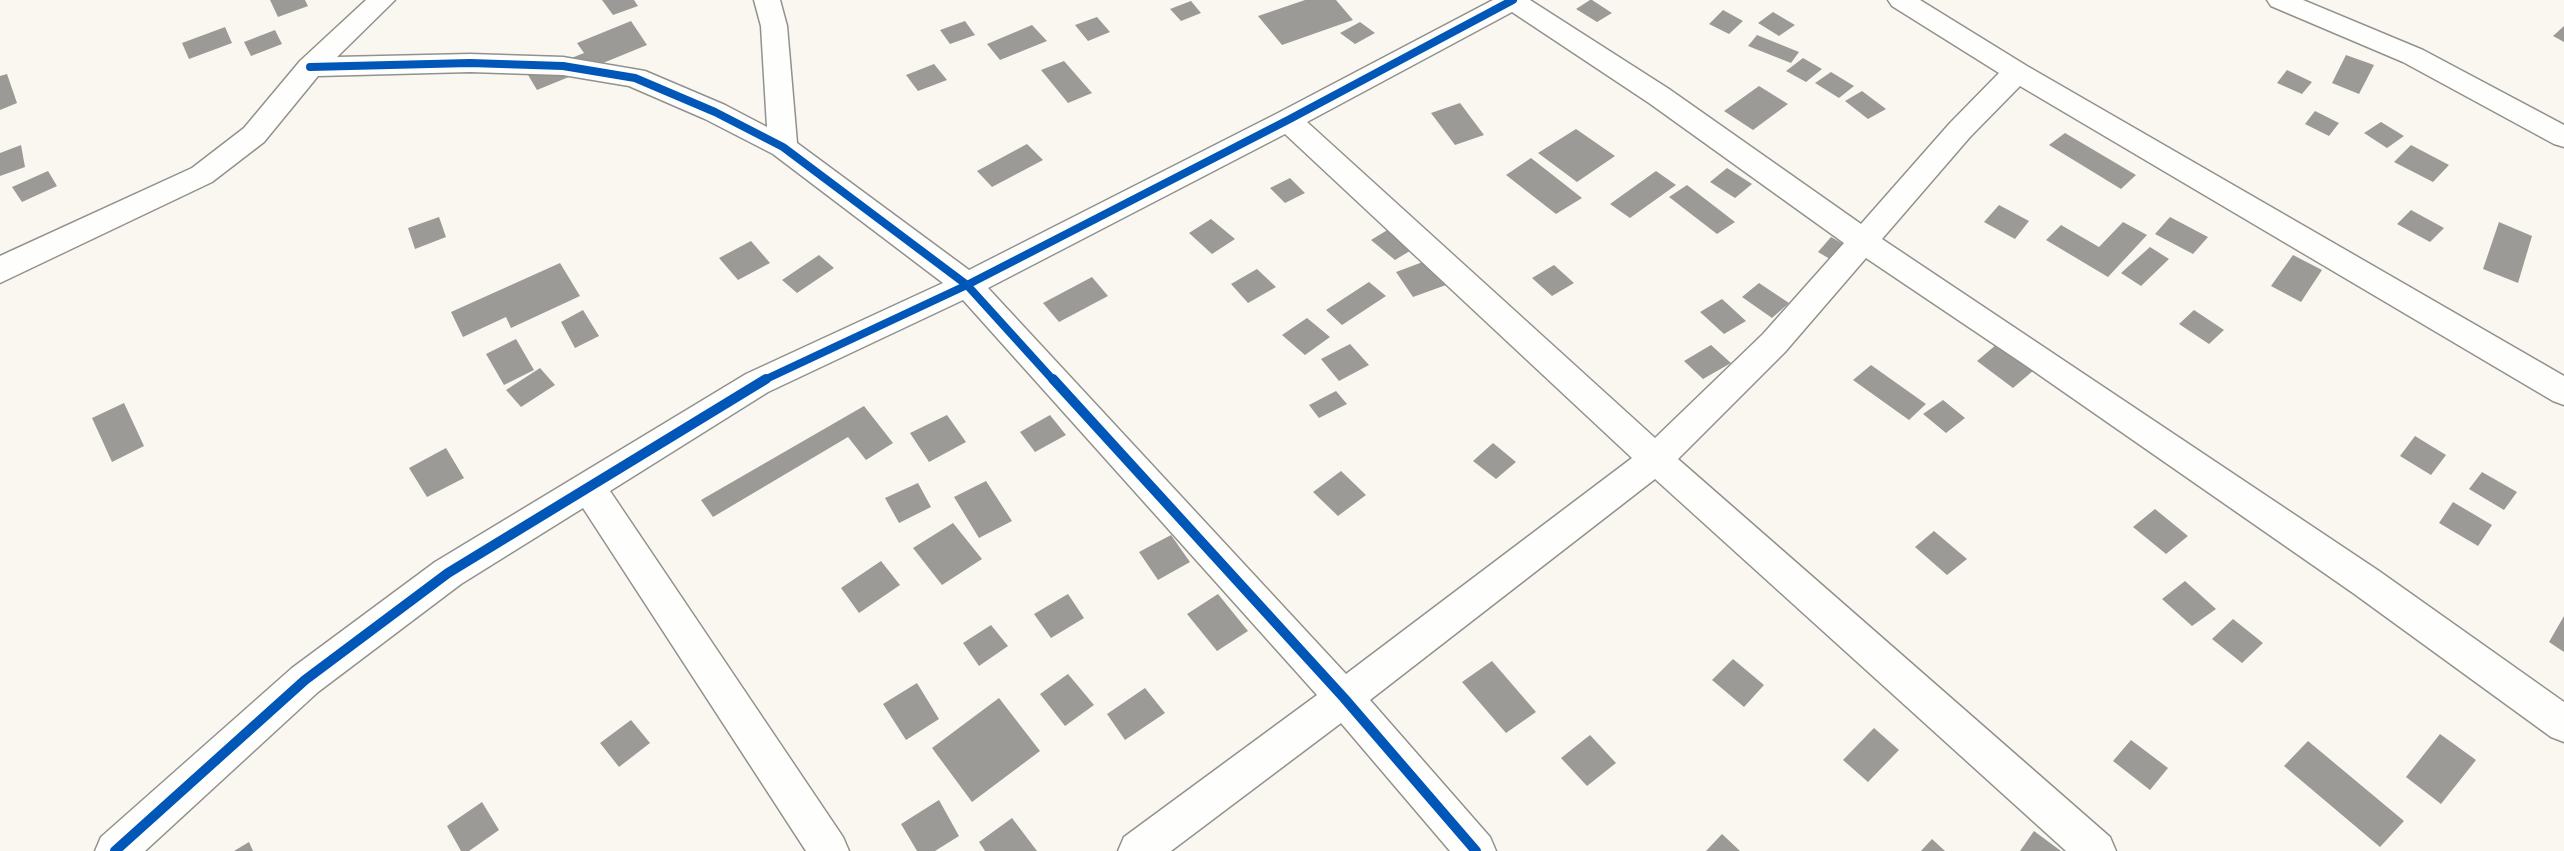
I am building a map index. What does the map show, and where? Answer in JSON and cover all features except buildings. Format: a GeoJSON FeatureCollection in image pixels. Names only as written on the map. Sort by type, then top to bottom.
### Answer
{"type":"FeatureCollection","features":[{"type":"Feature","properties":{"kind":"street"},"geometry":{"type":"LineString","coordinates":[[0,271],[16,261],[202,175],[254,135],[310,66],[382,0]]}},
{"type":"Feature","properties":{"kind":"street"},"geometry":{"type":"LineString","coordinates":[[767,0],[774,26],[783,147]]}},
{"type":"Feature","properties":{"kind":"street"},"geometry":{"type":"LineString","coordinates":[[115,851],[305,680],[448,573],[757,384],[967,285],[1288,120],[1513,0],[1659,96],[1863,242],[2036,356],[2366,582],[2564,724]]}},
{"type":"Feature","properties":{"kind":"street"},"geometry":{"type":"LineString","coordinates":[[1901,0],[2017,72],[2564,392]]}},
{"type":"Feature","properties":{"kind":"street"},"geometry":{"type":"LineString","coordinates":[[2280,0],[2413,57],[2564,137]]}},
{"type":"Feature","properties":{"kind":"street"},"geometry":{"type":"LineString","coordinates":[[310,66],[470,63],[563,66],[635,78],[715,112],[783,147],[967,285],[1344,698],[1476,851]]}},
{"type":"Feature","properties":{"kind":"street"},"geometry":{"type":"LineString","coordinates":[[1138,851],[1344,698],[1656,459],[1774,343],[1960,130],[2017,72]]}},
{"type":"Feature","properties":{"kind":"street"},"geometry":{"type":"LineString","coordinates":[[1288,120],[1656,459],[2096,851]]}},
{"type":"Feature","properties":{"kind":"street"},"geometry":{"type":"LineString","coordinates":[[588,487],[829,851]]}},
{"type":"Feature","properties":{"kind":"cycle path"},"geometry":{"type":"LineString","coordinates":[[115,851],[305,680],[448,573],[757,383],[967,285],[1288,120],[1513,0]]}},
{"type":"Feature","properties":{"kind":"cycle path"},"geometry":{"type":"LineString","coordinates":[[310,67],[470,63],[563,66],[635,78],[715,112],[783,147],[967,285],[1344,698],[1476,851]]}}]}
